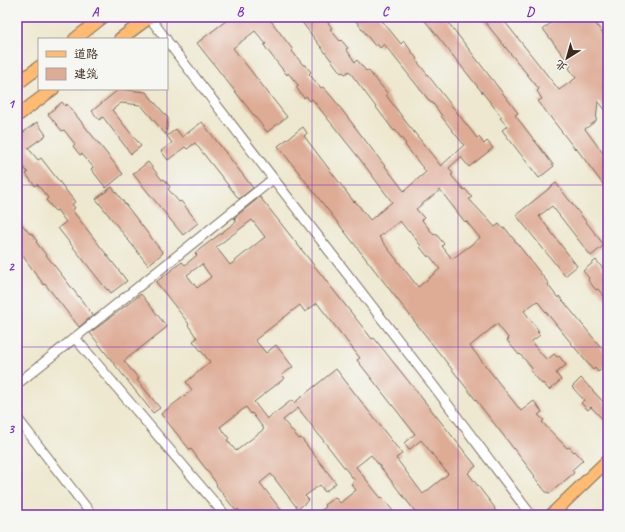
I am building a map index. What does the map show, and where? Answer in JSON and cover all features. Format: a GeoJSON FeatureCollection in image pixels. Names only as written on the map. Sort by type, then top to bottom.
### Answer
{"type":"FeatureCollection","features":[{"type":"Feature","properties":{"kind":"main road"},"geometry":{"type":"LineString","coordinates":[[76,38],[103,17]]}},
{"type":"Feature","properties":{"kind":"main road"},"geometry":{"type":"LineString","coordinates":[[121,38],[149,17]]}},
{"type":"Feature","properties":{"kind":"main road"},"geometry":{"type":"LineString","coordinates":[[17,84],[38,67]]}},
{"type":"Feature","properties":{"kind":"main road"},"geometry":{"type":"LineString","coordinates":[[17,116],[52,90]]}},
{"type":"Feature","properties":{"kind":"main road"},"geometry":{"type":"LineString","coordinates":[[551,515],[608,460]]}},
{"type":"Feature","properties":{"kind":"main road"},"geometry":{"type":"LineString","coordinates":[[562,515],[608,471]]}},
{"type":"Feature","properties":{"kind":"street"},"geometry":{"type":"LineString","coordinates":[[149,17],[165,38]]}},
{"type":"Feature","properties":{"kind":"street"},"geometry":{"type":"LineString","coordinates":[[168,43],[531,515]]}},
{"type":"Feature","properties":{"kind":"street"},"geometry":{"type":"LineString","coordinates":[[17,384],[273,179]]}},
{"type":"Feature","properties":{"kind":"street"},"geometry":{"type":"LineString","coordinates":[[74,338],[225,515]]}},
{"type":"Feature","properties":{"kind":"street"},"geometry":{"type":"LineString","coordinates":[[17,418],[92,515]]}},
{"type":"Feature","properties":{"kind":"building"},"geometry":{"type":"Polygon","coordinates":[[[231,17],[268,17],[293,50],[292,51],[303,65],[305,65],[311,72],[309,74],[321,88],[323,87],[332,97],[404,191],[426,172],[349,71],[345,74],[343,72],[341,73],[298,17],[321,17],[324,21],[326,20],[332,28],[330,29],[348,48],[346,49],[355,62],[357,60],[366,71],[368,70],[388,94],[386,95],[441,166],[464,145],[432,102],[431,103],[384,44],[380,48],[377,44],[375,46],[353,17],[379,17],[401,44],[404,41],[417,59],[416,60],[477,138],[479,137],[484,144],[487,141],[493,148],[469,167],[461,157],[449,168],[453,174],[451,175],[472,197],[469,199],[495,227],[499,224],[503,229],[505,228],[549,284],[548,285],[558,298],[559,296],[608,356],[608,364],[598,372],[595,368],[593,370],[537,301],[524,311],[539,331],[537,332],[540,335],[532,341],[533,344],[547,360],[554,354],[557,357],[559,356],[566,365],[556,373],[561,380],[549,390],[530,370],[532,368],[509,343],[507,340],[509,339],[497,324],[470,346],[521,411],[534,401],[542,412],[538,415],[544,420],[542,422],[567,448],[569,447],[574,452],[575,451],[583,460],[572,470],[574,473],[550,493],[546,492],[534,477],[535,476],[278,146],[303,127],[307,133],[304,136],[354,202],[355,201],[370,220],[392,202],[359,158],[312,99],[310,101],[306,96],[304,98],[296,87],[299,86],[288,73],[287,75],[268,51],[264,45],[266,44],[255,31],[233,48],[287,117],[267,132],[197,43],[231,17]],[[440,190],[416,209],[424,218],[422,220],[434,235],[436,234],[444,244],[442,246],[452,259],[480,238],[466,221],[465,222],[440,190]],[[400,221],[379,237],[418,287],[440,269],[429,255],[428,257],[409,230],[408,231],[400,221]]]}},
{"type":"Feature","properties":{"kind":"building"},"geometry":{"type":"Polygon","coordinates":[[[422,17],[444,17],[518,113],[515,115],[554,166],[539,178],[502,130],[507,126],[500,118],[502,117],[422,17]]]}},
{"type":"Feature","properties":{"kind":"building"},"geometry":{"type":"Polygon","coordinates":[[[481,17],[501,17],[559,90],[576,78],[569,68],[571,66],[543,29],[559,17],[591,17],[603,34],[608,30],[608,113],[598,101],[596,121],[585,129],[608,160],[608,191],[538,101],[542,99],[537,91],[539,89],[481,17]]]}},
{"type":"Feature","properties":{"kind":"building"},"geometry":{"type":"Polygon","coordinates":[[[118,90],[146,92],[168,118],[166,135],[141,105],[121,103],[112,110],[141,146],[131,154],[103,117],[99,120],[92,111],[118,90]]]}},
{"type":"Feature","properties":{"kind":"building"},"geometry":{"type":"Polygon","coordinates":[[[62,102],[65,106],[67,104],[123,174],[106,188],[91,169],[93,167],[73,146],[75,144],[48,114],[62,102]]]}},
{"type":"Feature","properties":{"kind":"building"},"geometry":{"type":"Polygon","coordinates":[[[37,122],[46,135],[28,148],[38,160],[41,158],[75,202],[72,204],[75,208],[72,210],[127,281],[111,293],[108,289],[107,290],[58,228],[66,222],[57,210],[55,211],[46,200],[48,198],[37,184],[35,186],[17,158],[17,137],[37,122]]]}},
{"type":"Feature","properties":{"kind":"building"},"geometry":{"type":"Polygon","coordinates":[[[202,122],[253,188],[239,199],[195,143],[187,149],[185,147],[168,160],[161,151],[172,143],[167,136],[176,129],[182,137],[202,122]]]}},
{"type":"Feature","properties":{"kind":"building"},"geometry":{"type":"Polygon","coordinates":[[[148,162],[162,180],[164,179],[170,187],[168,189],[179,202],[181,201],[198,223],[183,235],[133,174],[148,162]]]}},
{"type":"Feature","properties":{"kind":"building"},"geometry":{"type":"Polygon","coordinates":[[[556,183],[604,245],[591,256],[552,206],[539,216],[577,266],[565,276],[516,215],[556,183]]]}},
{"type":"Feature","properties":{"kind":"building"},"geometry":{"type":"Polygon","coordinates":[[[112,187],[163,253],[148,265],[96,199],[112,187]]]}},
{"type":"Feature","properties":{"kind":"building"},"geometry":{"type":"Polygon","coordinates":[[[260,197],[372,339],[374,338],[476,466],[468,473],[499,515],[418,515],[371,455],[356,467],[396,515],[314,515],[326,507],[324,505],[335,497],[340,503],[356,490],[351,484],[355,481],[298,408],[283,420],[299,439],[301,438],[336,483],[325,492],[320,485],[305,496],[309,500],[298,509],[271,474],[260,483],[285,515],[243,515],[238,509],[236,511],[191,449],[190,450],[161,414],[192,390],[186,382],[210,362],[193,341],[197,338],[188,325],[189,324],[156,282],[182,262],[185,265],[197,255],[195,253],[237,221],[234,218],[260,197]],[[252,220],[216,247],[230,265],[265,237],[252,220]],[[202,264],[187,275],[197,288],[211,277],[202,264]],[[317,303],[305,312],[300,305],[255,340],[266,353],[276,345],[293,367],[282,375],[285,378],[254,402],[267,419],[292,400],[294,403],[336,369],[402,454],[396,458],[423,494],[448,474],[421,440],[409,450],[404,443],[415,434],[357,360],[360,358],[317,303]],[[246,407],[220,427],[229,438],[227,440],[236,451],[264,429],[246,407]]]}},
{"type":"Feature","properties":{"kind":"building"},"geometry":{"type":"Polygon","coordinates":[[[17,218],[30,234],[31,233],[37,241],[36,242],[93,315],[79,327],[45,284],[44,285],[17,248],[17,218]]]}},
{"type":"Feature","properties":{"kind":"building"},"geometry":{"type":"Polygon","coordinates":[[[596,260],[608,275],[608,301],[598,289],[596,290],[583,271],[596,260]]]}},
{"type":"Feature","properties":{"kind":"building"},"geometry":{"type":"Polygon","coordinates":[[[141,294],[167,327],[124,361],[139,379],[137,380],[160,408],[153,413],[90,333],[141,294]]]}},
{"type":"Feature","properties":{"kind":"building"},"geometry":{"type":"Polygon","coordinates":[[[581,378],[608,407],[608,425],[591,407],[588,410],[581,403],[584,400],[572,387],[581,378]]]}}]}
